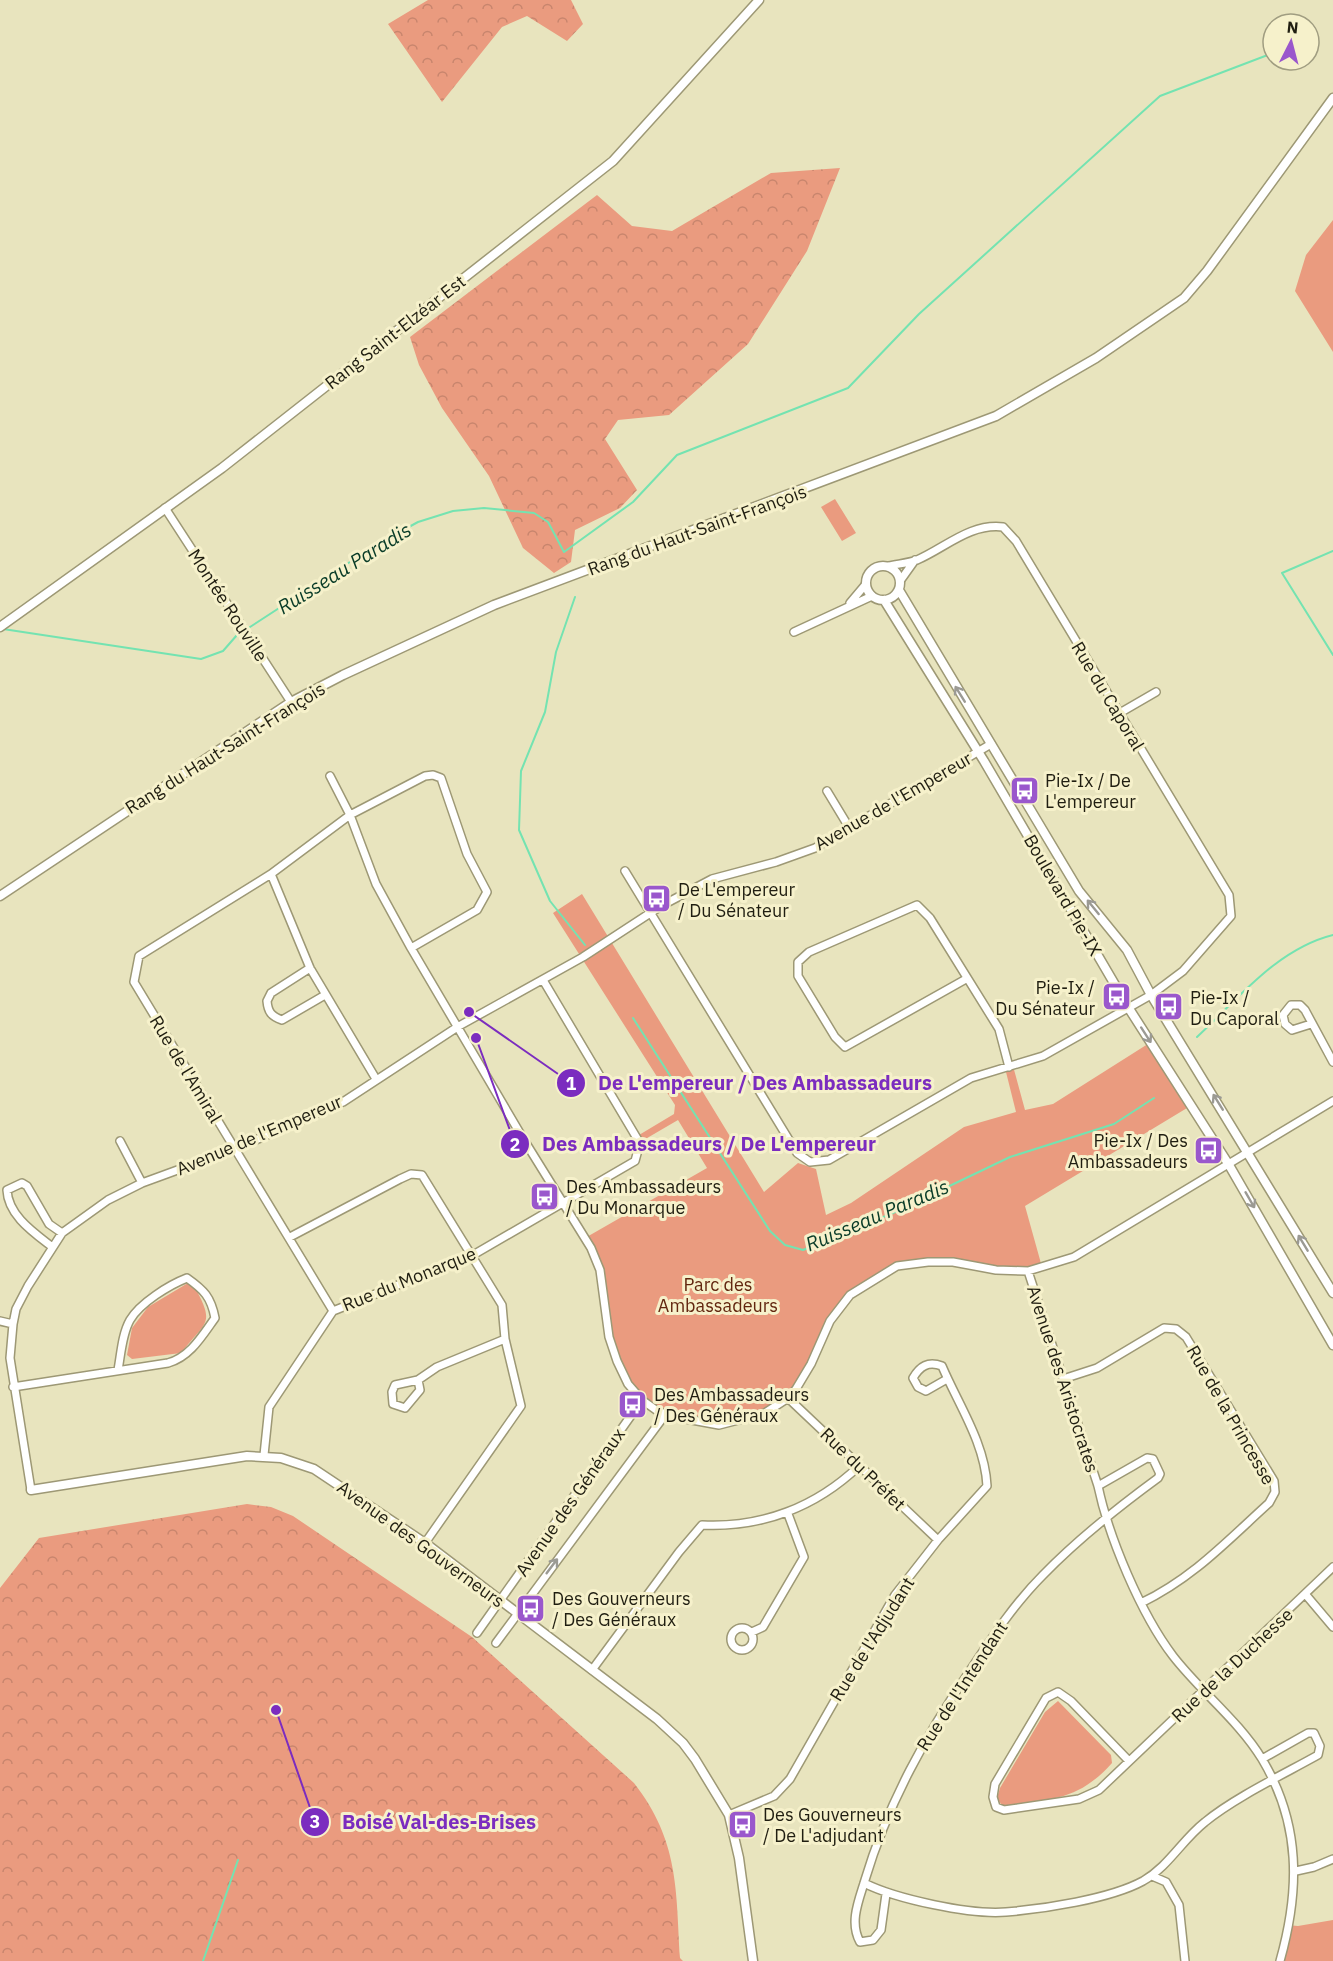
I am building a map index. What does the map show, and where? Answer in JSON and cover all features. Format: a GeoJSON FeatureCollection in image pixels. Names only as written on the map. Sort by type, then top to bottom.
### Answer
{"type":"FeatureCollection","features":[{"type":"Feature","properties":{"kind":"street","name":"Rang Saint-Elzéar Est"},"geometry":{"type":"LineString","coordinates":[[0,627],[222,468],[613,161],[759,0]]}},
{"type":"Feature","properties":{"kind":"street","name":"Rang du Haut-Saint-François"},"geometry":{"type":"LineString","coordinates":[[0,896],[291,702],[343,675],[494,605],[996,416],[1096,358],[1184,298],[1207,271],[1333,98]]}},
{"type":"Feature","properties":{"kind":"street","name":"Montée Rouville"},"geometry":{"type":"LineString","coordinates":[[165,508],[291,702]]}},
{"type":"Feature","properties":{"kind":"street","name":"Rue du Caporal"},"geometry":{"type":"LineString","coordinates":[[889,567],[915,561],[948,541],[993,526],[1003,527],[1016,540],[1118,714],[1229,895],[1233,906],[1232,916],[1211,941],[1183,971],[1151,995]]}},
{"type":"Feature","properties":{"kind":"street","name":"Rue du Caporal"},"geometry":{"type":"LineString","coordinates":[[899,585],[915,561]]}},
{"type":"Feature","properties":{"kind":"street"},"geometry":{"type":"LineString","coordinates":[[794,632],[872,596],[884,600],[893,597],[899,585],[897,572],[889,567],[873,568],[867,575],[866,584],[849,605]]}},
{"type":"Feature","properties":{"kind":"street"},"geometry":{"type":"LineString","coordinates":[[866,584],[872,596]]}},
{"type":"Feature","properties":{"kind":"street","name":"Boulevard Pie-IX"},"geometry":{"type":"LineString","coordinates":[[899,585],[1079,891],[1128,950],[1151,995],[1249,1152],[1333,1293]]}},
{"type":"Feature","properties":{"kind":"street","name":"Boulevard Pie-IX"},"geometry":{"type":"LineString","coordinates":[[884,600],[978,752],[1128,1007],[1229,1165],[1333,1345]]}},
{"type":"Feature","properties":{"kind":"street"},"geometry":{"type":"LineString","coordinates":[[1118,714],[1156,692]]}},
{"type":"Feature","properties":{"kind":"street","name":"Avenue de l'Empereur"},"geometry":{"type":"LineString","coordinates":[[30,1490],[10,1358],[14,1324],[16,1309],[51,1246],[62,1233],[108,1200],[142,1182],[235,1149],[343,1101],[459,1026],[543,980],[651,913],[712,879],[776,862],[815,848],[850,830],[991,744]]}},
{"type":"Feature","properties":{"kind":"street"},"geometry":{"type":"LineString","coordinates":[[330,776],[350,815],[376,884],[411,948],[561,1202],[591,1248],[600,1270],[609,1337],[628,1384],[642,1400],[665,1415],[719,1425],[765,1413],[788,1398],[811,1364],[830,1321],[850,1295],[886,1270],[897,1266],[928,1262],[1028,1271],[1074,1257],[1333,1101]]}},
{"type":"Feature","properties":{"kind":"street","name":"Rue de l'Amiral"},"geometry":{"type":"LineString","coordinates":[[333,1311],[134,982],[139,956],[271,873],[350,815],[425,776],[441,778],[467,854],[487,892],[477,910],[411,948]]}},
{"type":"Feature","properties":{"kind":"street"},"geometry":{"type":"LineString","coordinates":[[827,791],[850,830]]}},
{"type":"Feature","properties":{"kind":"street"},"geometry":{"type":"LineString","coordinates":[[625,871],[797,1153],[810,1162],[829,1160],[971,1078],[1043,1056],[1151,995]]}},
{"type":"Feature","properties":{"kind":"street"},"geometry":{"type":"LineString","coordinates":[[271,873],[310,968],[376,1079]]}},
{"type":"Feature","properties":{"kind":"street"},"geometry":{"type":"LineString","coordinates":[[966,979],[845,1047],[835,1037],[798,976],[798,962],[809,952],[917,905],[930,918],[999,1029],[1009,1067]]}},
{"type":"Feature","properties":{"kind":"street"},"geometry":{"type":"LineString","coordinates":[[310,968],[271,993],[267,1001],[268,1010],[273,1016],[282,1020],[324,995]]}},
{"type":"Feature","properties":{"kind":"street","name":"Rue du Monarque"},"geometry":{"type":"LineString","coordinates":[[264,1455],[269,1407],[333,1311],[473,1255],[634,1161],[638,1150],[638,1140],[543,980]]}},
{"type":"Feature","properties":{"kind":"street"},"geometry":{"type":"LineString","coordinates":[[1311,1024],[1333,1062]]}},
{"type":"Feature","properties":{"kind":"street"},"geometry":{"type":"LineString","coordinates":[[120,1141],[142,1182]]}},
{"type":"Feature","properties":{"kind":"street"},"geometry":{"type":"LineString","coordinates":[[290,1237],[400,1179],[411,1174],[422,1175],[502,1305],[505,1339],[521,1406],[425,1543]]}},
{"type":"Feature","properties":{"kind":"street"},"geometry":{"type":"LineString","coordinates":[[51,1246],[21,1222],[7,1197],[7,1190],[22,1183],[27,1186],[49,1224],[62,1233]]}},
{"type":"Feature","properties":{"kind":"street","name":"Avenue des Aristocrates"},"geometry":{"type":"LineString","coordinates":[[1028,1271],[1098,1486],[1105,1517],[1141,1603],[1173,1656],[1205,1690],[1262,1759],[1272,1781],[1294,1846],[1296,1871],[1280,1961]]}},
{"type":"Feature","properties":{"kind":"street"},"geometry":{"type":"LineString","coordinates":[[13,1387],[180,1360],[215,1318],[212,1301],[203,1289],[187,1278],[139,1310],[130,1320],[118,1370]]}},
{"type":"Feature","properties":{"kind":"street"},"geometry":{"type":"LineString","coordinates":[[0,1321],[14,1324]]}},
{"type":"Feature","properties":{"kind":"street","name":"Rue de la Princesse"},"geometry":{"type":"LineString","coordinates":[[1063,1379],[1097,1368],[1164,1328],[1176,1329],[1186,1337],[1274,1481],[1275,1492],[1269,1503],[1198,1569],[1172,1588],[1141,1603]]}},
{"type":"Feature","properties":{"kind":"street"},"geometry":{"type":"LineString","coordinates":[[418,1380],[420,1390],[413,1402],[405,1408],[393,1404],[392,1392],[395,1385],[418,1380],[437,1367],[505,1339]]}},
{"type":"Feature","properties":{"kind":"street"},"geometry":{"type":"LineString","coordinates":[[934,1363],[942,1366],[947,1379],[926,1391],[918,1387],[914,1378],[918,1369],[934,1363]]}},
{"type":"Feature","properties":{"kind":"street","name":"Rue de l'Adjudant"},"geometry":{"type":"LineString","coordinates":[[729,1815],[774,1796],[790,1779],[896,1595],[938,1540],[987,1486],[986,1472],[977,1441],[947,1379]]}},
{"type":"Feature","properties":{"kind":"street","name":"Rue du Préfet"},"geometry":{"type":"LineString","coordinates":[[788,1398],[938,1540]]}},
{"type":"Feature","properties":{"kind":"street","name":"Avenue des Généraux"},"geometry":{"type":"LineString","coordinates":[[477,1633],[642,1400]]}},
{"type":"Feature","properties":{"kind":"street","name":"Avenue des Généraux"},"geometry":{"type":"LineString","coordinates":[[496,1642],[665,1415]]}},
{"type":"Feature","properties":{"kind":"street","name":"Avenue des Gouverneurs"},"geometry":{"type":"LineString","coordinates":[[30,1490],[264,1455],[314,1469],[425,1543],[657,1719],[683,1743],[729,1815],[739,1858],[753,1961]]}},
{"type":"Feature","properties":{"kind":"street","name":"Avenue des Aristocrates"},"geometry":{"type":"LineString","coordinates":[[1098,1486],[1147,1458],[1153,1459],[1160,1474],[1158,1478],[1105,1517]]}},
{"type":"Feature","properties":{"kind":"street"},"geometry":{"type":"LineString","coordinates":[[592,1670],[679,1552],[702,1525],[765,1521],[788,1514],[843,1482],[859,1466]]}},
{"type":"Feature","properties":{"kind":"street"},"geometry":{"type":"LineString","coordinates":[[752,1632],[763,1627],[804,1557],[788,1514]]}},
{"type":"Feature","properties":{"kind":"street","name":"Rue de l'Intendant"},"geometry":{"type":"LineString","coordinates":[[886,1894],[881,1930],[873,1940],[860,1942],[856,1934],[855,1920],[878,1837],[921,1747],[999,1626],[1042,1575],[1105,1517]]}},
{"type":"Feature","properties":{"kind":"street","name":"Rue de la Duchesse"},"geometry":{"type":"LineString","coordinates":[[1130,1761],[1071,1701],[1059,1692],[1046,1698],[995,1784],[993,1797],[996,1807],[1004,1810],[1079,1799],[1100,1790],[1333,1567]]}},
{"type":"Feature","properties":{"kind":"street"},"geometry":{"type":"LineString","coordinates":[[1306,1595],[1333,1626]]}},
{"type":"Feature","properties":{"kind":"street"},"geometry":{"type":"LineString","coordinates":[[864,1884],[886,1894],[970,1909],[1005,1912],[1088,1899],[1140,1883],[1167,1863],[1190,1834],[1207,1820],[1318,1755],[1320,1746],[1314,1733],[1308,1733],[1262,1759]]}},
{"type":"Feature","properties":{"kind":"street"},"geometry":{"type":"LineString","coordinates":[[1296,1871],[1314,1868],[1333,1859]]}},
{"type":"Feature","properties":{"kind":"street"},"geometry":{"type":"LineString","coordinates":[[1152,1876],[1166,1882],[1179,1905],[1185,1961]]}},
{"type":"Feature","properties":{"kind":"green space"},"geometry":{"type":"Polygon","coordinates":[[[428,0],[571,0],[583,24],[567,41],[527,16],[502,27],[442,102],[388,24],[428,0]]]}},
{"type":"Feature","properties":{"kind":"green space"},"geometry":{"type":"Polygon","coordinates":[[[840,168],[807,251],[748,344],[669,415],[618,420],[605,439],[637,490],[620,508],[575,530],[571,562],[554,573],[523,548],[489,476],[442,408],[419,365],[410,337],[597,195],[632,226],[672,231],[771,173],[840,168]]]}},
{"type":"Feature","properties":{"kind":"green space"},"geometry":{"type":"Polygon","coordinates":[[[1333,220],[1333,352],[1295,291],[1306,255],[1333,220]]]}},
{"type":"Feature","properties":{"kind":"green space"},"geometry":{"type":"Polygon","coordinates":[[[835,499],[856,533],[842,541],[821,507],[835,499]]]}},
{"type":"Feature","properties":{"kind":"green space","name":"Parc des Ambassadeurs"},"geometry":{"type":"Polygon","coordinates":[[[582,894],[764,1192],[798,1163],[816,1169],[826,1215],[851,1203],[964,1127],[1016,1112],[1005,1068],[1013,1066],[1025,1110],[1053,1104],[1151,1042],[1192,1105],[1025,1206],[1042,1267],[1028,1271],[953,1262],[897,1266],[850,1295],[829,1323],[796,1389],[765,1413],[719,1425],[665,1415],[642,1400],[628,1384],[609,1337],[605,1292],[585,1238],[707,1168],[678,1120],[642,1141],[639,1135],[674,1114],[675,1105],[553,913],[582,894]]]}},
{"type":"Feature","properties":{"kind":"green space"},"geometry":{"type":"Polygon","coordinates":[[[188,1283],[194,1286],[205,1308],[206,1316],[202,1328],[181,1353],[132,1359],[127,1355],[132,1328],[148,1307],[188,1283]]]}},
{"type":"Feature","properties":{"kind":"green space"},"geometry":{"type":"Polygon","coordinates":[[[247,1504],[271,1507],[293,1516],[472,1637],[634,1783],[660,1825],[667,1846],[676,1888],[680,1958],[683,1961],[0,1961],[0,1588],[39,1538],[247,1504]]]}},
{"type":"Feature","properties":{"kind":"green space"},"geometry":{"type":"Polygon","coordinates":[[[1058,1701],[1111,1755],[1112,1763],[1099,1776],[1075,1792],[1003,1807],[997,1798],[1000,1788],[1045,1712],[1058,1701]]]}},
{"type":"Feature","properties":{"kind":"green space"},"geometry":{"type":"Polygon","coordinates":[[[1333,1920],[1333,1961],[1276,1961],[1281,1957],[1287,1925],[1298,1926],[1333,1920]]]}},
{"type":"Feature","properties":{"kind":"waterway"},"geometry":{"type":"LineString","coordinates":[[250,627],[376,545],[418,522],[453,511],[484,508],[534,513],[548,522],[564,552],[633,502],[677,455],[848,388],[919,314],[1160,96],[1261,58]]}},
{"type":"Feature","properties":{"kind":"waterway"},"geometry":{"type":"LineString","coordinates":[[1333,551],[1282,573],[1333,655]]}},
{"type":"Feature","properties":{"kind":"waterway","name":"Ruisseau Paradis"},"geometry":{"type":"LineString","coordinates":[[575,597],[556,652],[545,712],[521,771],[519,830],[550,901],[585,945]]}},
{"type":"Feature","properties":{"kind":"waterway","name":"Ruisseau Paradis"},"geometry":{"type":"LineString","coordinates":[[3,629],[201,659],[223,651],[237,635]]}},
{"type":"Feature","properties":{"kind":"waterway","name":"Ruisseau Paradis"},"geometry":{"type":"LineString","coordinates":[[1197,1037],[1276,963],[1294,951],[1333,935]]}},
{"type":"Feature","properties":{"kind":"waterway","name":"Ruisseau Paradis"},"geometry":{"type":"LineString","coordinates":[[633,1018],[770,1231],[785,1245],[803,1250],[893,1213],[1010,1157],[1114,1124],[1154,1098]]}},
{"type":"Feature","properties":{"kind":"waterway"},"geometry":{"type":"LineString","coordinates":[[203,1961],[238,1860]]}},
{"type":"Feature","properties":{"kind":"place","name":"Pie-Ix / De L'empereur"},"geometry":{"type":"Point","coordinates":[1024,790]}},
{"type":"Feature","properties":{"kind":"place","name":"De L'empereur / Du Sénateur"},"geometry":{"type":"Point","coordinates":[657,899]}},
{"type":"Feature","properties":{"kind":"place","name":"Pie-Ix / Du Sénateur"},"geometry":{"type":"Point","coordinates":[1116,997]}},
{"type":"Feature","properties":{"kind":"place","name":"Pie-Ix / Du Caporal"},"geometry":{"type":"Point","coordinates":[1169,1007]}},
{"type":"Feature","properties":{"kind":"place","name":"De L'empereur / Des Ambassadeurs"},"geometry":{"type":"Point","coordinates":[469,1012]}},
{"type":"Feature","properties":{"kind":"place","name":"Des Ambassadeurs / De L'empereur"},"geometry":{"type":"Point","coordinates":[476,1038]}},
{"type":"Feature","properties":{"kind":"place","name":"Pie-Ix / Des Ambassadeurs"},"geometry":{"type":"Point","coordinates":[1209,1150]}},
{"type":"Feature","properties":{"kind":"place","name":"Des Ambassadeurs / Du Monarque"},"geometry":{"type":"Point","coordinates":[545,1196]}},
{"type":"Feature","properties":{"kind":"place","name":"Des Ambassadeurs / Des Généraux"},"geometry":{"type":"Point","coordinates":[633,1404]}},
{"type":"Feature","properties":{"kind":"place","name":"Des Gouverneurs / Des Généraux"},"geometry":{"type":"Point","coordinates":[531,1608]}},
{"type":"Feature","properties":{"kind":"place","name":"Boisé Val-des-Brises"},"geometry":{"type":"Point","coordinates":[276,1710]}},
{"type":"Feature","properties":{"kind":"place","name":"Des Gouverneurs / De L'adjudant"},"geometry":{"type":"Point","coordinates":[742,1824]}}]}
